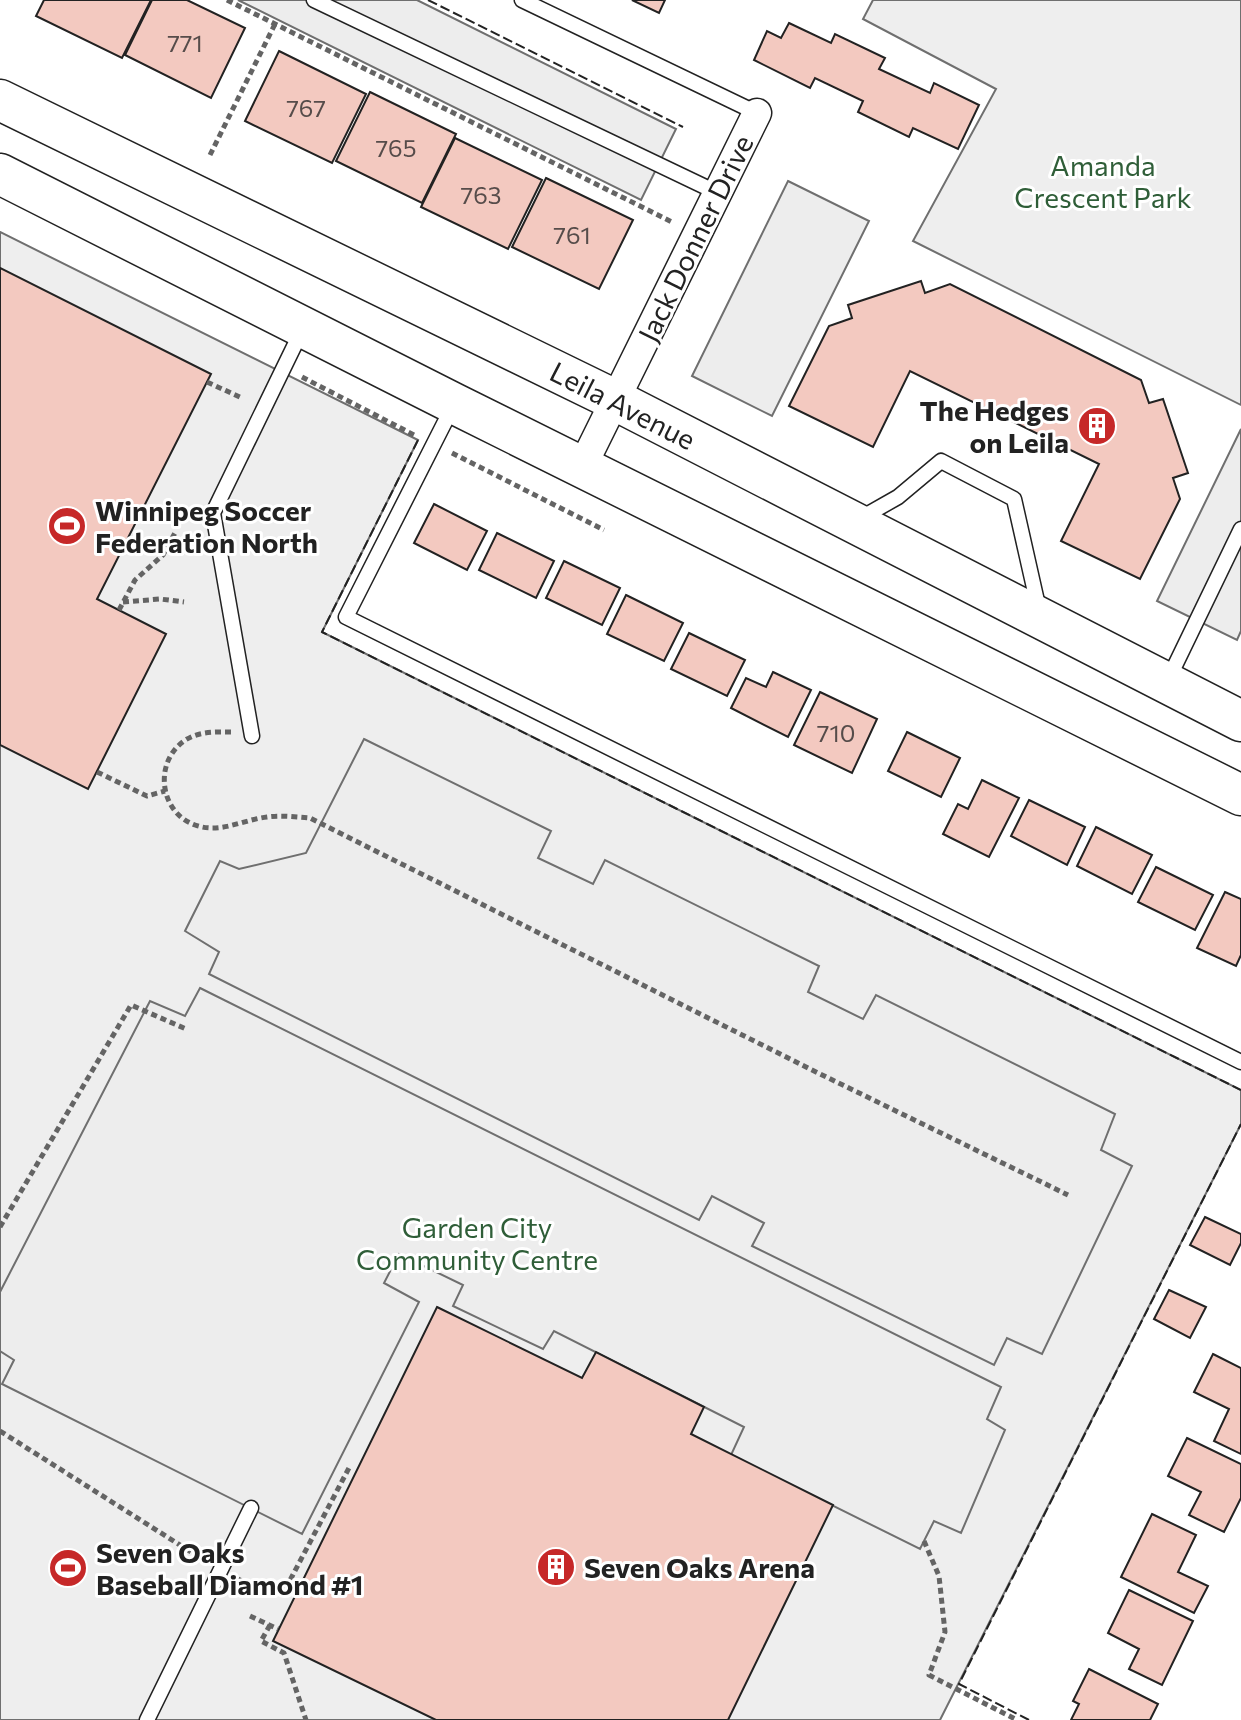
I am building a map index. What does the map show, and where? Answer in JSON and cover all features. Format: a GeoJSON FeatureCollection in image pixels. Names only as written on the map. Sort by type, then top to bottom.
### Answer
{"type":"FeatureCollection","features":[{"type":"Feature","properties":{"kind":"main road","name":"Leila Avenue"},"geometry":{"type":"LineString","coordinates":[[0,100],[615,400],[1241,721]]}},
{"type":"Feature","properties":{"kind":"main road"},"geometry":{"type":"LineString","coordinates":[[0,174],[1241,795]]}},
{"type":"Feature","properties":{"kind":"street","name":"Jack Donner Drive"},"geometry":{"type":"LineString","coordinates":[[582,467],[757,113]]}},
{"type":"Feature","properties":{"kind":"lane"},"geometry":{"type":"LineString","coordinates":[[314,0],[718,193]]}},
{"type":"Feature","properties":{"kind":"lane","name":"Jack Donner Drive"},"geometry":{"type":"LineString","coordinates":[[522,0],[757,113]]}},
{"type":"Feature","properties":{"kind":"lane"},"geometry":{"type":"LineString","coordinates":[[252,736],[213,513],[304,327]]}},
{"type":"Feature","properties":{"kind":"lane"},"geometry":{"type":"LineString","coordinates":[[455,404],[346,617],[1241,1062]]}},
{"type":"Feature","properties":{"kind":"lane"},"geometry":{"type":"LineString","coordinates":[[854,522],[898,497],[941,461],[1014,499],[1041,619]]}},
{"type":"Feature","properties":{"kind":"lane"},"geometry":{"type":"LineString","coordinates":[[1166,683],[1241,529]]}},
{"type":"Feature","properties":{"kind":"lane"},"geometry":{"type":"LineString","coordinates":[[147,1720],[251,1508]]}},
{"type":"Feature","properties":{"kind":"path"},"geometry":{"type":"LineString","coordinates":[[227,0],[672,222]]}},
{"type":"Feature","properties":{"kind":"path"},"geometry":{"type":"LineString","coordinates":[[210,155],[275,24]]}},
{"type":"Feature","properties":{"kind":"path"},"geometry":{"type":"LineString","coordinates":[[283,368],[604,530]]}},
{"type":"Feature","properties":{"kind":"path"},"geometry":{"type":"LineString","coordinates":[[207,382],[242,398]]}},
{"type":"Feature","properties":{"kind":"path"},"geometry":{"type":"LineString","coordinates":[[119,610],[135,580],[163,555],[176,531]]}},
{"type":"Feature","properties":{"kind":"path"},"geometry":{"type":"LineString","coordinates":[[123,602],[160,599],[184,602]]}},
{"type":"Feature","properties":{"kind":"path"},"geometry":{"type":"LineString","coordinates":[[252,736],[235,732],[200,733],[185,740],[173,752],[165,767],[163,784],[177,814],[190,824],[207,829],[268,816],[310,818],[1068,1195]]}},
{"type":"Feature","properties":{"kind":"path"},"geometry":{"type":"LineString","coordinates":[[97,772],[147,796],[165,791]]}},
{"type":"Feature","properties":{"kind":"path"},"geometry":{"type":"LineString","coordinates":[[0,1227],[131,1005],[186,1029]]}},
{"type":"Feature","properties":{"kind":"path"},"geometry":{"type":"LineString","coordinates":[[0,1431],[221,1570],[263,1592],[287,1586],[350,1466]]}},
{"type":"Feature","properties":{"kind":"path"},"geometry":{"type":"LineString","coordinates":[[924,1541],[939,1576],[945,1632],[929,1675],[1017,1720]]}},
{"type":"Feature","properties":{"kind":"path"},"geometry":{"type":"LineString","coordinates":[[250,1616],[278,1629]]}},
{"type":"Feature","properties":{"kind":"path"},"geometry":{"type":"LineString","coordinates":[[270,1625],[261,1641],[284,1653],[306,1720]]}},
{"type":"Feature","properties":{"kind":"green space","name":"Amanda Crescent Park"},"geometry":{"type":"Polygon","coordinates":[[[873,0],[1241,0],[1241,405],[913,241],[996,89],[863,19],[873,0]]]}},
{"type":"Feature","properties":{"kind":"green space","name":"Garden City Community Centre"},"geometry":{"type":"Polygon","coordinates":[[[0,232],[418,440],[322,632],[1241,1090],[1241,1124],[940,1720],[0,1720],[0,232]]]}},
{"type":"Feature","properties":{"kind":"shaded area"},"geometry":{"type":"Polygon","coordinates":[[[238,0],[417,0],[676,129],[641,200],[238,0]]]}},
{"type":"Feature","properties":{"kind":"shaded area"},"geometry":{"type":"Polygon","coordinates":[[[788,181],[869,221],[772,416],[692,376],[788,181]]]}},
{"type":"Feature","properties":{"kind":"shaded area"},"geometry":{"type":"Polygon","coordinates":[[[1241,429],[1241,631],[1237,640],[1157,601],[1241,429]]]}},
{"type":"Feature","properties":{"kind":"shaded area"},"geometry":{"type":"Polygon","coordinates":[[[364,739],[551,831],[538,858],[593,884],[605,860],[819,966],[808,992],[863,1019],[876,995],[1115,1114],[1101,1150],[1132,1166],[1042,1354],[1007,1338],[994,1365],[752,1246],[764,1223],[712,1196],[699,1220],[209,974],[219,952],[185,931],[220,861],[239,869],[306,853],[364,739]]]}},
{"type":"Feature","properties":{"kind":"shaded area"},"geometry":{"type":"Polygon","coordinates":[[[200,988],[1001,1387],[987,1419],[1005,1430],[961,1533],[934,1521],[920,1549],[731,1455],[744,1427],[554,1331],[543,1349],[453,1306],[463,1285],[399,1254],[384,1283],[419,1302],[302,1534],[2,1384],[14,1360],[0,1351],[0,1292],[150,1001],[185,1016],[200,988]]]}},
{"type":"Feature","properties":{"kind":"building"},"geometry":{"type":"Polygon","coordinates":[[[44,0],[151,0],[122,58],[36,16],[44,0]]]}},
{"type":"Feature","properties":{"kind":"building"},"geometry":{"type":"Polygon","coordinates":[[[152,0],[187,0],[245,28],[211,98],[125,55],[152,0]]]}},
{"type":"Feature","properties":{"kind":"building"},"geometry":{"type":"Polygon","coordinates":[[[632,0],[665,0],[659,13],[632,0]]]}},
{"type":"Feature","properties":{"kind":"building"},"geometry":{"type":"Polygon","coordinates":[[[789,23],[831,43],[835,34],[885,58],[879,69],[930,93],[934,83],[979,105],[958,149],[913,128],[909,137],[858,112],[863,101],[815,78],[810,88],[754,60],[767,31],[781,38],[789,23]]]}},
{"type":"Feature","properties":{"kind":"building"},"geometry":{"type":"Polygon","coordinates":[[[279,51],[366,94],[332,163],[245,121],[279,51]]]}},
{"type":"Feature","properties":{"kind":"building"},"geometry":{"type":"Polygon","coordinates":[[[370,92],[456,134],[422,203],[336,161],[370,92]]]}},
{"type":"Feature","properties":{"kind":"building"},"geometry":{"type":"Polygon","coordinates":[[[455,138],[542,180],[508,249],[421,207],[455,138]]]}},
{"type":"Feature","properties":{"kind":"building"},"geometry":{"type":"Polygon","coordinates":[[[546,178],[633,220],[599,289],[512,247],[546,178]]]}},
{"type":"Feature","properties":{"kind":"building","name":"Winnipeg Soccer Federation North"},"geometry":{"type":"Polygon","coordinates":[[[0,268],[211,374],[97,599],[166,634],[88,789],[0,745],[0,268]]]}},
{"type":"Feature","properties":{"kind":"building","name":"The Hedges on Leila"},"geometry":{"type":"Polygon","coordinates":[[[921,281],[925,293],[950,284],[1141,380],[1149,403],[1163,399],[1188,473],[1173,478],[1180,499],[1140,579],[1061,541],[1099,464],[910,371],[873,447],[789,406],[829,326],[852,318],[848,305],[921,281]]]}},
{"type":"Feature","properties":{"kind":"building"},"geometry":{"type":"Polygon","coordinates":[[[434,504],[487,531],[467,570],[414,543],[434,504]]]}},
{"type":"Feature","properties":{"kind":"building"},"geometry":{"type":"Polygon","coordinates":[[[497,533],[554,561],[536,598],[479,570],[497,533]]]}},
{"type":"Feature","properties":{"kind":"building"},"geometry":{"type":"Polygon","coordinates":[[[564,561],[620,588],[602,625],[546,598],[564,561]]]}},
{"type":"Feature","properties":{"kind":"building"},"geometry":{"type":"Polygon","coordinates":[[[626,595],[683,623],[664,661],[607,634],[626,595]]]}},
{"type":"Feature","properties":{"kind":"building"},"geometry":{"type":"Polygon","coordinates":[[[689,633],[745,660],[727,696],[671,669],[689,633]]]}},
{"type":"Feature","properties":{"kind":"building"},"geometry":{"type":"Polygon","coordinates":[[[773,672],[811,690],[788,737],[731,708],[746,678],[766,687],[773,672]]]}},
{"type":"Feature","properties":{"kind":"building"},"geometry":{"type":"Polygon","coordinates":[[[820,692],[877,719],[852,773],[794,745],[820,692]]]}},
{"type":"Feature","properties":{"kind":"building"},"geometry":{"type":"Polygon","coordinates":[[[907,732],[960,758],[941,797],[888,771],[907,732]]]}},
{"type":"Feature","properties":{"kind":"building"},"geometry":{"type":"Polygon","coordinates":[[[982,780],[1019,798],[989,857],[943,834],[958,804],[968,809],[982,780]]]}},
{"type":"Feature","properties":{"kind":"building"},"geometry":{"type":"Polygon","coordinates":[[[1029,800],[1085,827],[1067,865],[1011,836],[1029,800]]]}},
{"type":"Feature","properties":{"kind":"building"},"geometry":{"type":"Polygon","coordinates":[[[1096,827],[1152,855],[1132,894],[1077,866],[1096,827]]]}},
{"type":"Feature","properties":{"kind":"building"},"geometry":{"type":"Polygon","coordinates":[[[1156,867],[1213,895],[1195,930],[1138,902],[1156,867]]]}},
{"type":"Feature","properties":{"kind":"building"},"geometry":{"type":"Polygon","coordinates":[[[1225,892],[1241,899],[1241,955],[1236,966],[1197,948],[1225,892]]]}},
{"type":"Feature","properties":{"kind":"building"},"geometry":{"type":"Polygon","coordinates":[[[1205,1217],[1241,1234],[1241,1243],[1230,1265],[1190,1245],[1205,1217]]]}},
{"type":"Feature","properties":{"kind":"building"},"geometry":{"type":"Polygon","coordinates":[[[1169,1290],[1206,1307],[1190,1338],[1154,1319],[1169,1290]]]}},
{"type":"Feature","properties":{"kind":"building","name":"Seven Oaks Arena"},"geometry":{"type":"Polygon","coordinates":[[[437,1307],[582,1378],[596,1352],[704,1407],[691,1434],[833,1505],[728,1720],[436,1720],[273,1641],[437,1307]]]}},
{"type":"Feature","properties":{"kind":"building"},"geometry":{"type":"Polygon","coordinates":[[[1213,1354],[1241,1368],[1241,1454],[1214,1441],[1229,1409],[1194,1392],[1213,1354]]]}},
{"type":"Feature","properties":{"kind":"building"},"geometry":{"type":"Polygon","coordinates":[[[1187,1438],[1241,1464],[1241,1498],[1224,1532],[1189,1515],[1201,1492],[1168,1476],[1187,1438]]]}},
{"type":"Feature","properties":{"kind":"building"},"geometry":{"type":"Polygon","coordinates":[[[1152,1514],[1196,1535],[1178,1572],[1208,1586],[1194,1613],[1121,1577],[1152,1514]]]}},
{"type":"Feature","properties":{"kind":"building"},"geometry":{"type":"Polygon","coordinates":[[[1129,1590],[1193,1621],[1162,1685],[1129,1669],[1139,1649],[1108,1633],[1129,1590]]]}},
{"type":"Feature","properties":{"kind":"building"},"geometry":{"type":"Polygon","coordinates":[[[1089,1669],[1158,1704],[1150,1720],[1071,1720],[1079,1704],[1073,1701],[1089,1669]]]}},
{"type":"Feature","properties":{"kind":"fence"},"geometry":{"type":"LineString","coordinates":[[428,0],[683,127]]}},
{"type":"Feature","properties":{"kind":"fence"},"geometry":{"type":"LineString","coordinates":[[418,440],[322,632],[1241,1090]]}},
{"type":"Feature","properties":{"kind":"fence"},"geometry":{"type":"LineString","coordinates":[[1029,1720],[959,1684],[1241,1124]]}},
{"type":"Feature","properties":{"kind":"place","name":"The Hedges on Leila"},"geometry":{"type":"Point","coordinates":[1097,426]}},
{"type":"Feature","properties":{"kind":"place","name":"Winnipeg Soccer Federation North"},"geometry":{"type":"Point","coordinates":[67,526]}},
{"type":"Feature","properties":{"kind":"place","name":"Seven Oaks Arena"},"geometry":{"type":"Point","coordinates":[556,1567]}},
{"type":"Feature","properties":{"kind":"place","name":"Seven Oaks Baseball Diamond #1"},"geometry":{"type":"Point","coordinates":[68,1568]}}]}
